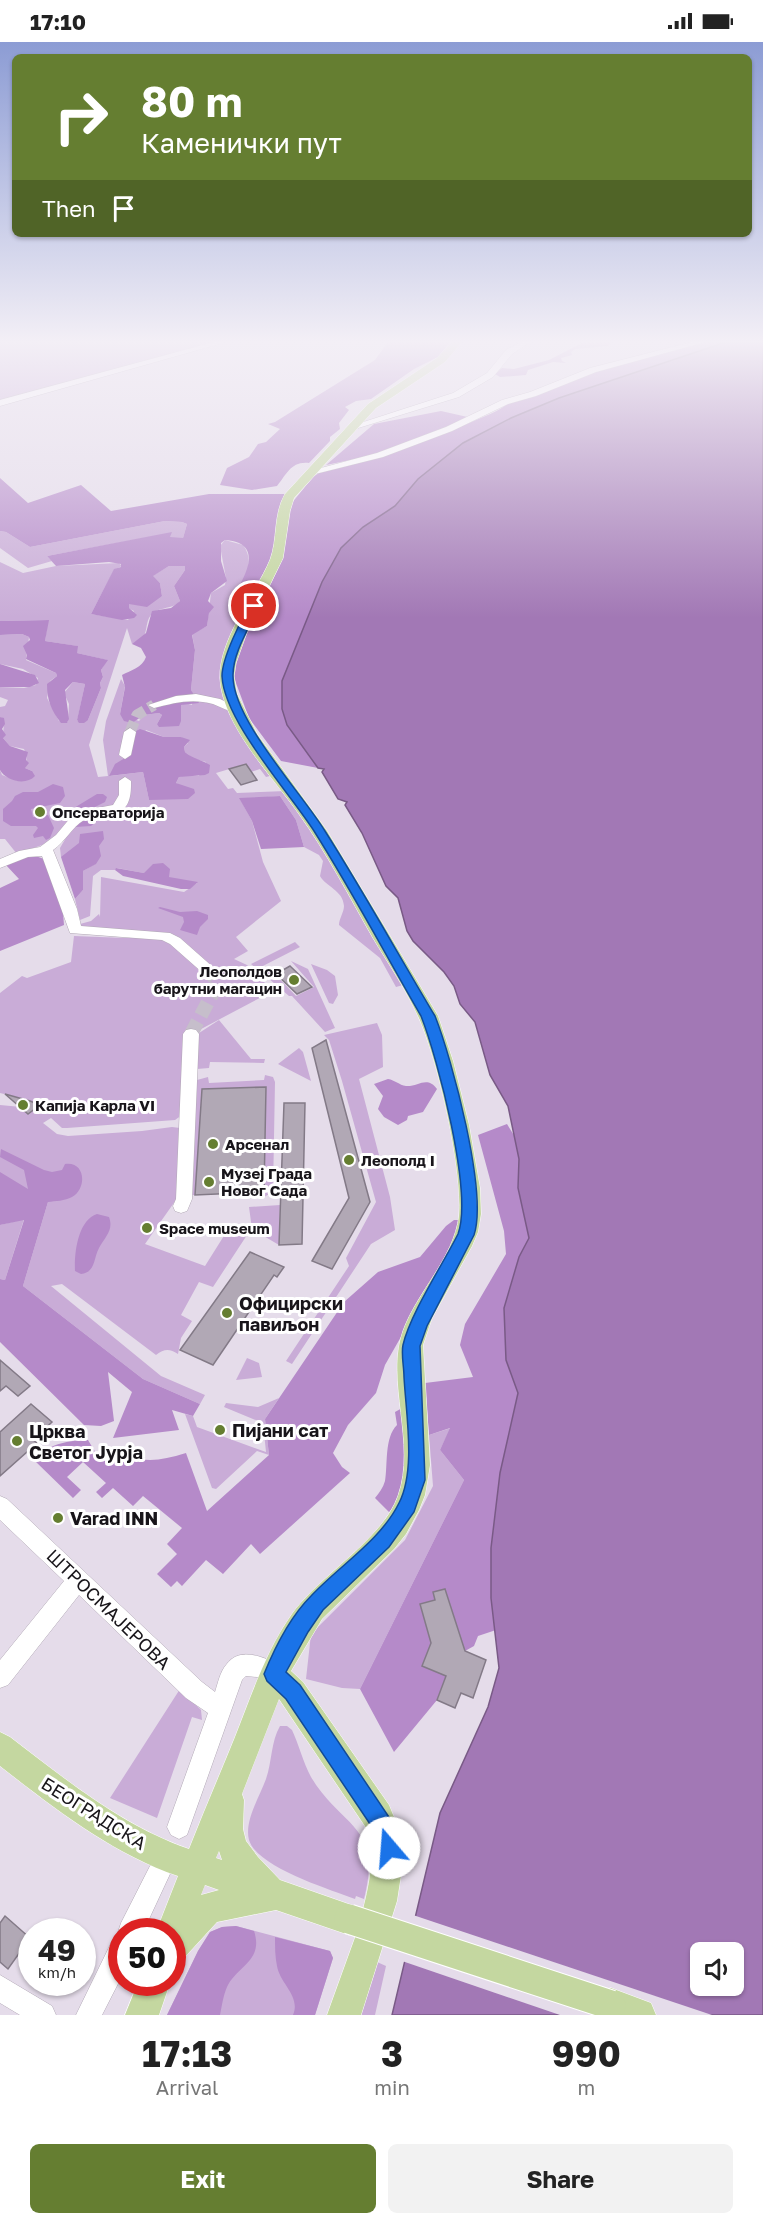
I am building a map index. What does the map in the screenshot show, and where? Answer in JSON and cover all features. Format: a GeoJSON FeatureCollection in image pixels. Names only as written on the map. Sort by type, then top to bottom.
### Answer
{"type":"FeatureCollection","features":[{"type":"Feature","properties":{"kind":"main road"},"geometry":{"type":"LineString","coordinates":[[177,1918],[274,1674],[301,1625],[317,1604],[383,1540],[409,1503],[416,1480],[417,1449],[411,1346],[419,1324],[466,1235],[472,1206],[457,1122],[436,1036],[428,1016],[319,830],[264,754],[237,710],[228,684],[229,662],[279,553],[285,504],[346,434]]}},
{"type":"Feature","properties":{"kind":"main road"},"geometry":{"type":"LineString","coordinates":[[274,1674],[293,1692],[387,1833],[388,1871],[364,1959],[344,2015]]}},
{"type":"Feature","properties":{"kind":"main road","name":"БЕОГРАДСКА"},"geometry":{"type":"LineString","coordinates":[[0,1747],[64,1797],[94,1817],[165,1856],[625,2010]]}},
{"type":"Feature","properties":{"kind":"main road"},"geometry":{"type":"LineString","coordinates":[[231,1783],[227,1832],[231,1848],[250,1872],[275,1894]]}},
{"type":"Feature","properties":{"kind":"main road"},"geometry":{"type":"LineString","coordinates":[[186,1932],[208,1908],[275,1894]]}},
{"type":"Feature","properties":{"kind":"main road"},"geometry":{"type":"LineString","coordinates":[[142,2015],[149,1996]]}},
{"type":"Feature","properties":{"kind":"street"},"geometry":{"type":"LineString","coordinates":[[311,472],[380,455],[436,434]]}},
{"type":"Feature","properties":{"kind":"street"},"geometry":{"type":"LineString","coordinates":[[154,705],[171,699],[199,697],[218,701],[237,710]]}},
{"type":"Feature","properties":{"kind":"street"},"geometry":{"type":"LineString","coordinates":[[43,851],[58,839],[79,816],[112,809],[123,804],[127,796],[125,769],[130,732]]}},
{"type":"Feature","properties":{"kind":"street"},"geometry":{"type":"LineString","coordinates":[[0,864],[27,852],[48,853],[75,930],[165,936],[175,941],[209,971]]}},
{"type":"Feature","properties":{"kind":"street"},"geometry":{"type":"LineString","coordinates":[[181,1206],[184,1198],[191,1034]]}},
{"type":"Feature","properties":{"kind":"street","name":"ШТРОСМАЈЕРОВА"},"geometry":{"type":"LineString","coordinates":[[0,1506],[194,1690],[220,1709]]}},
{"type":"Feature","properties":{"kind":"street"},"geometry":{"type":"LineString","coordinates":[[0,1677],[78,1580]]}},
{"type":"Feature","properties":{"kind":"street"},"geometry":{"type":"LineString","coordinates":[[179,1827],[228,1683],[240,1666],[248,1664],[274,1674]]}},
{"type":"Feature","properties":{"kind":"street"},"geometry":{"type":"LineString","coordinates":[[136,1918],[158,1874]]}},
{"type":"Feature","properties":{"kind":"street"},"geometry":{"type":"LineString","coordinates":[[89,2015],[108,1976]]}},
{"type":"Feature","properties":{"kind":"street"},"geometry":{"type":"LineString","coordinates":[[0,1988],[42,2015]]}},
{"type":"Feature","properties":{"kind":"shaded area"},"geometry":{"type":"Polygon","coordinates":[[[275,434],[334,434],[309,463],[294,466],[277,486],[252,490],[220,485],[227,468],[249,457],[258,444],[266,442],[275,434]]]}},
{"type":"Feature","properties":{"kind":"shaded area"},"geometry":{"type":"Polygon","coordinates":[[[362,434],[430,434],[375,455],[326,465],[362,434]]]}},
{"type":"Feature","properties":{"kind":"shaded area"},"geometry":{"type":"Polygon","coordinates":[[[441,434],[486,434],[418,479],[395,506],[363,527],[341,548],[315,600],[287,725],[318,768],[281,761],[249,718],[233,675],[239,651],[283,557],[291,504],[319,473],[376,458],[441,434]]]}},
{"type":"Feature","properties":{"kind":"shaded area"},"geometry":{"type":"Polygon","coordinates":[[[480,434],[763,434],[763,2015],[392,2015],[440,1813],[488,1707],[499,1668],[491,1598],[491,1548],[500,1473],[518,1393],[506,1360],[504,1308],[519,1257],[529,1238],[518,1188],[519,1159],[508,1106],[490,1075],[475,1022],[460,1004],[454,986],[444,972],[413,941],[407,931],[398,898],[386,886],[362,833],[345,805],[347,802],[338,799],[322,772],[324,769],[318,768],[287,725],[282,709],[282,681],[322,582],[341,548],[363,527],[395,506],[418,479],[463,443],[480,434]]]}},
{"type":"Feature","properties":{"kind":"shaded area"},"geometry":{"type":"Polygon","coordinates":[[[0,478],[28,503],[81,485],[111,511],[209,494],[287,494],[278,543],[266,574],[244,597],[229,603],[245,575],[249,556],[246,548],[238,543],[225,540],[221,543],[221,561],[227,581],[211,593],[208,601],[214,607],[209,613],[207,626],[192,635],[195,650],[191,690],[199,703],[181,705],[179,726],[159,727],[157,724],[162,715],[159,713],[144,715],[132,723],[124,721],[120,714],[125,687],[122,675],[139,666],[146,657],[141,648],[132,644],[146,633],[152,611],[171,608],[180,601],[174,586],[185,570],[185,566],[169,566],[153,576],[160,583],[162,596],[147,607],[129,604],[129,608],[137,615],[134,618],[122,620],[91,614],[114,569],[121,567],[121,564],[109,562],[56,566],[47,556],[172,532],[170,537],[183,538],[187,524],[165,521],[30,547],[6,532],[0,531],[0,478]]]}},
{"type":"Feature","properties":{"kind":"shaded area"},"geometry":{"type":"Polygon","coordinates":[[[165,521],[187,524],[183,538],[169,538],[171,533],[47,556],[52,561],[28,568],[0,548],[0,531],[6,532],[30,547],[165,521]]]}},
{"type":"Feature","properties":{"kind":"shaded area"},"geometry":{"type":"Polygon","coordinates":[[[225,540],[243,545],[249,560],[246,575],[229,603],[238,601],[261,583],[223,676],[278,780],[274,781],[270,776],[266,777],[260,769],[251,772],[246,764],[216,773],[228,789],[233,788],[237,793],[286,791],[300,807],[403,985],[396,987],[380,958],[339,925],[344,908],[341,896],[320,876],[323,861],[319,855],[304,847],[296,820],[280,796],[240,799],[252,821],[263,862],[281,901],[236,937],[248,951],[234,959],[247,965],[273,991],[186,1037],[182,1115],[175,1120],[67,1128],[62,1128],[51,1118],[43,1123],[57,1134],[68,1136],[180,1128],[178,1197],[145,1244],[205,1266],[227,1231],[234,1230],[247,1235],[213,1287],[199,1282],[181,1315],[192,1321],[181,1338],[178,1354],[167,1350],[156,1355],[62,1284],[51,1286],[161,1376],[205,1395],[200,1404],[143,1379],[23,1286],[48,1202],[0,1173],[0,1105],[21,1107],[24,1099],[0,1093],[0,993],[22,976],[27,978],[71,962],[74,936],[125,938],[173,936],[157,932],[84,928],[80,924],[91,921],[99,914],[100,917],[101,877],[184,892],[197,883],[117,868],[101,870],[93,876],[90,916],[80,920],[75,899],[83,890],[83,871],[95,864],[61,857],[60,848],[67,836],[17,854],[5,839],[0,839],[0,770],[2,775],[18,781],[32,771],[25,768],[27,757],[24,749],[10,746],[3,738],[4,719],[0,717],[0,707],[5,706],[8,700],[0,697],[0,687],[24,688],[36,685],[38,678],[23,669],[0,664],[0,635],[22,634],[29,637],[26,660],[56,673],[57,676],[50,681],[47,698],[59,721],[68,722],[69,704],[64,693],[73,682],[85,684],[77,721],[88,720],[101,688],[100,683],[103,677],[101,670],[107,660],[77,653],[77,646],[45,641],[48,620],[0,621],[0,562],[23,573],[56,566],[119,563],[122,566],[114,570],[91,614],[128,620],[134,611],[128,608],[129,604],[162,596],[160,583],[152,576],[169,566],[185,566],[185,570],[174,586],[180,601],[152,614],[143,638],[132,644],[127,628],[89,745],[98,777],[108,776],[103,740],[106,721],[121,679],[125,686],[120,714],[139,721],[144,715],[159,713],[162,715],[157,724],[181,721],[181,705],[185,703],[192,705],[191,690],[195,650],[192,634],[207,626],[211,593],[225,585],[226,578],[220,546],[225,540]],[[146,730],[130,755],[110,776],[143,772],[149,800],[185,788],[176,783],[179,777],[199,776],[206,762],[194,759],[185,752],[184,747],[188,743],[181,737],[164,737],[146,730]]]}},
{"type":"Feature","properties":{"kind":"shaded area"},"geometry":{"type":"Polygon","coordinates":[[[49,620],[45,641],[78,646],[77,653],[108,660],[101,670],[103,677],[100,683],[101,688],[88,720],[84,723],[79,723],[77,720],[85,684],[73,682],[65,690],[69,719],[67,723],[61,723],[50,705],[47,690],[47,684],[57,676],[56,673],[26,659],[27,655],[23,646],[30,640],[29,637],[22,634],[0,635],[0,621],[49,620]]]}},
{"type":"Feature","properties":{"kind":"shaded area"},"geometry":{"type":"Polygon","coordinates":[[[0,664],[35,675],[39,683],[30,687],[0,687],[0,664]]]}},
{"type":"Feature","properties":{"kind":"shaded area"},"geometry":{"type":"Polygon","coordinates":[[[0,717],[4,718],[5,724],[2,729],[6,735],[3,738],[10,746],[28,752],[26,760],[29,763],[25,768],[32,771],[35,776],[27,781],[11,779],[0,770],[0,717]]]}},
{"type":"Feature","properties":{"kind":"shaded area"},"geometry":{"type":"Polygon","coordinates":[[[140,729],[164,737],[181,737],[190,740],[184,747],[185,752],[210,765],[209,773],[205,775],[179,777],[176,783],[194,789],[195,793],[188,799],[149,800],[143,772],[109,776],[115,764],[130,755],[134,732],[140,729]]]}},
{"type":"Feature","properties":{"kind":"shaded area"},"geometry":{"type":"Polygon","coordinates":[[[53,784],[63,787],[65,796],[60,803],[31,809],[33,817],[48,815],[54,828],[50,838],[46,840],[43,836],[34,838],[33,835],[38,828],[36,826],[11,826],[3,821],[3,809],[15,796],[23,792],[38,792],[53,784]]]}},
{"type":"Feature","properties":{"kind":"shaded area"},"geometry":{"type":"Polygon","coordinates":[[[97,794],[107,797],[105,802],[95,807],[98,820],[91,826],[75,827],[69,820],[69,811],[97,794]]]}},
{"type":"Feature","properties":{"kind":"shaded area"},"geometry":{"type":"Polygon","coordinates":[[[280,796],[296,820],[304,847],[261,849],[252,821],[239,798],[280,796]]]}},
{"type":"Feature","properties":{"kind":"shaded area"},"geometry":{"type":"Polygon","coordinates":[[[103,831],[104,839],[99,846],[101,856],[96,864],[83,871],[83,890],[75,899],[61,857],[79,843],[80,834],[103,831]]]}},
{"type":"Feature","properties":{"kind":"shaded area"},"geometry":{"type":"Polygon","coordinates":[[[30,854],[44,859],[63,913],[64,925],[0,951],[0,888],[19,879],[5,864],[30,854]]]}},
{"type":"Feature","properties":{"kind":"shaded area"},"geometry":{"type":"Polygon","coordinates":[[[163,863],[170,869],[169,877],[198,882],[190,889],[181,889],[123,876],[115,870],[116,868],[144,873],[153,864],[163,863]]]}},
{"type":"Feature","properties":{"kind":"shaded area"},"geometry":{"type":"Polygon","coordinates":[[[158,908],[180,912],[197,911],[208,915],[208,919],[200,927],[197,935],[180,930],[184,922],[183,917],[158,908]]]}},
{"type":"Feature","properties":{"kind":"shaded area"},"geometry":{"type":"Polygon","coordinates":[[[295,942],[300,947],[257,969],[251,964],[295,942]]]}},
{"type":"Feature","properties":{"kind":"shaded area"},"geometry":{"type":"Polygon","coordinates":[[[291,961],[308,969],[335,1028],[325,1032],[292,996],[289,996],[261,972],[270,969],[296,996],[314,987],[291,961]]]}},
{"type":"Feature","properties":{"kind":"shaded area"},"geometry":{"type":"Polygon","coordinates":[[[311,964],[335,976],[338,995],[333,1004],[329,1003],[311,964]]]}},
{"type":"Feature","properties":{"kind":"shaded area"},"geometry":{"type":"Polygon","coordinates":[[[219,1020],[251,1059],[265,1059],[264,1063],[210,1062],[209,1068],[197,1069],[196,1035],[219,1020]]]}},
{"type":"Feature","properties":{"kind":"shaded area"},"geometry":{"type":"Polygon","coordinates":[[[377,1023],[382,1035],[383,1067],[359,1079],[390,1197],[395,1230],[371,1244],[292,1364],[286,1361],[349,1266],[346,1258],[376,1202],[342,1081],[329,1040],[324,1035],[377,1023]]]}},
{"type":"Feature","properties":{"kind":"shaded area"},"geometry":{"type":"Polygon","coordinates":[[[299,1048],[303,1052],[311,1081],[278,1064],[299,1048]]]}},
{"type":"Feature","properties":{"kind":"shaded area"},"geometry":{"type":"Polygon","coordinates":[[[265,1075],[273,1077],[275,1082],[273,1192],[264,1197],[266,1088],[202,1089],[195,1195],[190,1195],[197,1080],[208,1077],[209,1083],[264,1080],[265,1075]]]}},
{"type":"Feature","properties":{"kind":"shaded area"},"geometry":{"type":"Polygon","coordinates":[[[388,1079],[406,1086],[426,1082],[437,1089],[423,1112],[408,1116],[407,1120],[398,1125],[384,1117],[378,1109],[383,1096],[374,1084],[388,1079]]]}},
{"type":"Feature","properties":{"kind":"shaded area"},"geometry":{"type":"Polygon","coordinates":[[[507,1124],[515,1137],[519,1159],[518,1188],[529,1238],[519,1257],[504,1308],[506,1360],[518,1393],[500,1473],[491,1548],[491,1598],[496,1630],[478,1636],[474,1646],[465,1651],[445,1589],[433,1592],[435,1600],[420,1604],[431,1643],[422,1666],[446,1676],[437,1700],[394,1752],[360,1689],[464,1480],[440,1450],[450,1428],[429,1435],[425,1383],[473,1377],[460,1345],[465,1324],[506,1254],[504,1231],[478,1135],[507,1124]]]}},
{"type":"Feature","properties":{"kind":"shaded area"},"geometry":{"type":"Polygon","coordinates":[[[1,1149],[44,1170],[52,1172],[62,1170],[65,1164],[72,1164],[80,1171],[82,1182],[77,1193],[66,1199],[48,1202],[23,1286],[143,1379],[200,1404],[193,1416],[172,1410],[179,1430],[113,1438],[132,1392],[108,1372],[114,1421],[101,1426],[84,1425],[0,1342],[0,1279],[5,1280],[24,1220],[0,1225],[0,1172],[28,1189],[24,1170],[0,1157],[1,1149]]]}},
{"type":"Feature","properties":{"kind":"shaded area"},"geometry":{"type":"Polygon","coordinates":[[[280,1205],[279,1245],[252,1229],[249,1207],[280,1205]]]}},
{"type":"Feature","properties":{"kind":"shaded area"},"geometry":{"type":"Polygon","coordinates":[[[97,1214],[109,1217],[110,1230],[99,1248],[92,1268],[81,1274],[75,1271],[78,1238],[85,1223],[97,1214]]]}},
{"type":"Feature","properties":{"kind":"shaded area"},"geometry":{"type":"Polygon","coordinates":[[[24,1219],[5,1280],[0,1279],[0,1225],[24,1219]]]}},
{"type":"Feature","properties":{"kind":"shaded area"},"geometry":{"type":"Polygon","coordinates":[[[454,1220],[462,1220],[453,1245],[385,1365],[376,1393],[348,1425],[333,1453],[342,1467],[350,1473],[260,1554],[251,1544],[223,1574],[206,1560],[182,1586],[177,1581],[171,1587],[157,1574],[177,1554],[167,1544],[182,1528],[143,1496],[133,1506],[113,1488],[102,1498],[96,1492],[106,1483],[83,1462],[67,1477],[81,1490],[73,1498],[35,1461],[36,1455],[55,1445],[88,1440],[97,1455],[106,1456],[113,1451],[133,1458],[150,1460],[186,1453],[207,1511],[269,1455],[265,1419],[344,1302],[378,1272],[420,1257],[446,1226],[454,1220]]]}},
{"type":"Feature","properties":{"kind":"shaded area"},"geometry":{"type":"Polygon","coordinates":[[[247,1358],[259,1363],[262,1377],[236,1380],[247,1358]]]}},
{"type":"Feature","properties":{"kind":"shaded area"},"geometry":{"type":"Polygon","coordinates":[[[279,1398],[265,1419],[269,1455],[257,1451],[216,1489],[212,1488],[185,1414],[193,1416],[197,1427],[266,1452],[263,1423],[224,1407],[226,1403],[258,1407],[279,1398]]]}},
{"type":"Feature","properties":{"kind":"shaded area"},"geometry":{"type":"Polygon","coordinates":[[[404,1407],[405,1477],[397,1503],[389,1512],[375,1498],[385,1481],[388,1444],[397,1425],[395,1412],[404,1407]]]}},
{"type":"Feature","properties":{"kind":"shaded area"},"geometry":{"type":"Polygon","coordinates":[[[451,1428],[440,1450],[464,1480],[360,1689],[342,1688],[306,1679],[311,1634],[405,1540],[433,1486],[429,1435],[451,1428]]]}},
{"type":"Feature","properties":{"kind":"shaded area"},"geometry":{"type":"Polygon","coordinates":[[[180,1689],[201,1710],[202,1720],[192,1717],[157,1818],[110,1798],[180,1689]]]}},
{"type":"Feature","properties":{"kind":"shaded area"},"geometry":{"type":"Polygon","coordinates":[[[280,1726],[287,1726],[292,1730],[311,1777],[364,1841],[368,1856],[368,1874],[364,1899],[356,1896],[355,1899],[279,1868],[255,1850],[249,1840],[249,1825],[253,1809],[266,1779],[280,1726]]]}},
{"type":"Feature","properties":{"kind":"shaded area"},"geometry":{"type":"Polygon","coordinates":[[[236,1926],[330,1951],[333,1958],[315,2015],[167,2015],[176,1996],[186,1996],[186,1976],[198,1951],[210,1932],[222,1927],[236,1926]]]}},
{"type":"Feature","properties":{"kind":"shaded area"},"geometry":{"type":"Polygon","coordinates":[[[236,1926],[254,1931],[256,1941],[252,1956],[227,1987],[220,2015],[167,2015],[176,1996],[186,1996],[186,1976],[198,1951],[210,1932],[222,1927],[236,1926]]]}},
{"type":"Feature","properties":{"kind":"shaded area"},"geometry":{"type":"Polygon","coordinates":[[[275,1937],[330,1951],[333,1958],[315,2015],[293,2015],[294,2002],[277,1966],[275,1937]]]}},
{"type":"Feature","properties":{"kind":"shaded area"},"geometry":{"type":"Polygon","coordinates":[[[368,1958],[386,1966],[375,2015],[349,2015],[368,1958]]]}},
{"type":"Feature","properties":{"kind":"pier"},"geometry":{"type":"Polygon","coordinates":[[[413,1915],[712,2015],[560,2015],[402,1961],[413,1915]]]}},
{"type":"Feature","properties":{"kind":"building"},"geometry":{"type":"Polygon","coordinates":[[[246,764],[257,780],[241,785],[229,769],[246,764]]]}},
{"type":"Feature","properties":{"kind":"building","name":"Леополдов барутни магацин"},"geometry":{"type":"Polygon","coordinates":[[[290,966],[312,987],[297,994],[276,974],[290,966]]]}},
{"type":"Feature","properties":{"kind":"building","name":"Леополд I"},"geometry":{"type":"Polygon","coordinates":[[[326,1040],[370,1202],[332,1269],[312,1261],[349,1198],[312,1048],[326,1040]]]}},
{"type":"Feature","properties":{"kind":"building","name":"Арсенал"},"geometry":{"type":"Polygon","coordinates":[[[266,1087],[264,1192],[195,1195],[202,1089],[266,1087]]]}},
{"type":"Feature","properties":{"kind":"building","name":"Капија Карла VI"},"geometry":{"type":"Polygon","coordinates":[[[5,1094],[30,1101],[40,1105],[28,1114],[5,1094]]]}},
{"type":"Feature","properties":{"kind":"building"},"geometry":{"type":"Polygon","coordinates":[[[284,1103],[305,1103],[302,1244],[279,1245],[284,1103]]]}},
{"type":"Feature","properties":{"kind":"building","name":"Официрски павиљон"},"geometry":{"type":"Polygon","coordinates":[[[250,1252],[284,1267],[277,1277],[274,1275],[213,1365],[180,1350],[250,1252]]]}},
{"type":"Feature","properties":{"kind":"building"},"geometry":{"type":"Polygon","coordinates":[[[0,1360],[30,1386],[18,1396],[6,1386],[0,1391],[0,1360]]]}},
{"type":"Feature","properties":{"kind":"building","name":"Црква Светог Јурја"},"geometry":{"type":"Polygon","coordinates":[[[31,1404],[52,1422],[33,1440],[37,1443],[0,1476],[0,1432],[31,1404]]]}},
{"type":"Feature","properties":{"kind":"building"},"geometry":{"type":"Polygon","coordinates":[[[445,1589],[465,1651],[486,1660],[473,1698],[461,1693],[455,1708],[437,1700],[446,1676],[422,1666],[431,1643],[420,1604],[435,1600],[433,1592],[445,1589]]]}},
{"type":"Feature","properties":{"kind":"building"},"geometry":{"type":"Polygon","coordinates":[[[5,1916],[18,1927],[18,1955],[8,1969],[0,1962],[0,1923],[5,1916]]]}},
{"type":"Feature","properties":{"kind":"tunnel"},"geometry":{"type":"LineString","coordinates":[[130,732],[137,715],[154,705]]}},
{"type":"Feature","properties":{"kind":"tunnel"},"geometry":{"type":"LineString","coordinates":[[191,1034],[217,985],[217,981],[209,971]]}},
{"type":"Feature","properties":{"kind":"place","name":"Опсерваторија"},"geometry":{"type":"Point","coordinates":[40,812]}},
{"type":"Feature","properties":{"kind":"place","name":"Леополдов барутни магацин"},"geometry":{"type":"Point","coordinates":[294,980]}},
{"type":"Feature","properties":{"kind":"place","name":"Капија Карла VI"},"geometry":{"type":"Point","coordinates":[23,1105]}},
{"type":"Feature","properties":{"kind":"place","name":"Арсенал"},"geometry":{"type":"Point","coordinates":[213,1144]}},
{"type":"Feature","properties":{"kind":"place","name":"Леополд I"},"geometry":{"type":"Point","coordinates":[349,1160]}},
{"type":"Feature","properties":{"kind":"place","name":"Музеј Града Новог Сада"},"geometry":{"type":"Point","coordinates":[209,1182]}},
{"type":"Feature","properties":{"kind":"place","name":"Space museum"},"geometry":{"type":"Point","coordinates":[147,1228]}},
{"type":"Feature","properties":{"kind":"place","name":"Официрски павиљон"},"geometry":{"type":"Point","coordinates":[227,1313]}},
{"type":"Feature","properties":{"kind":"place","name":"Пијани сат"},"geometry":{"type":"Point","coordinates":[220,1430]}},
{"type":"Feature","properties":{"kind":"place","name":"Црква Светог Јурја"},"geometry":{"type":"Point","coordinates":[17,1441]}},
{"type":"Feature","properties":{"kind":"place","name":"Varad INN"},"geometry":{"type":"Point","coordinates":[58,1518]}},
{"type":"Feature","properties":{"kind":"route"},"geometry":{"type":"LineString","coordinates":[[254,606],[229,662],[227,676],[233,703],[264,754],[319,830],[428,1016],[436,1036],[457,1122],[472,1206],[466,1235],[415,1332],[411,1346],[410,1360],[417,1449],[416,1480],[405,1512],[383,1540],[317,1604],[288,1646],[274,1674],[293,1692],[378,1816],[387,1833],[389,1848]]}}]}
